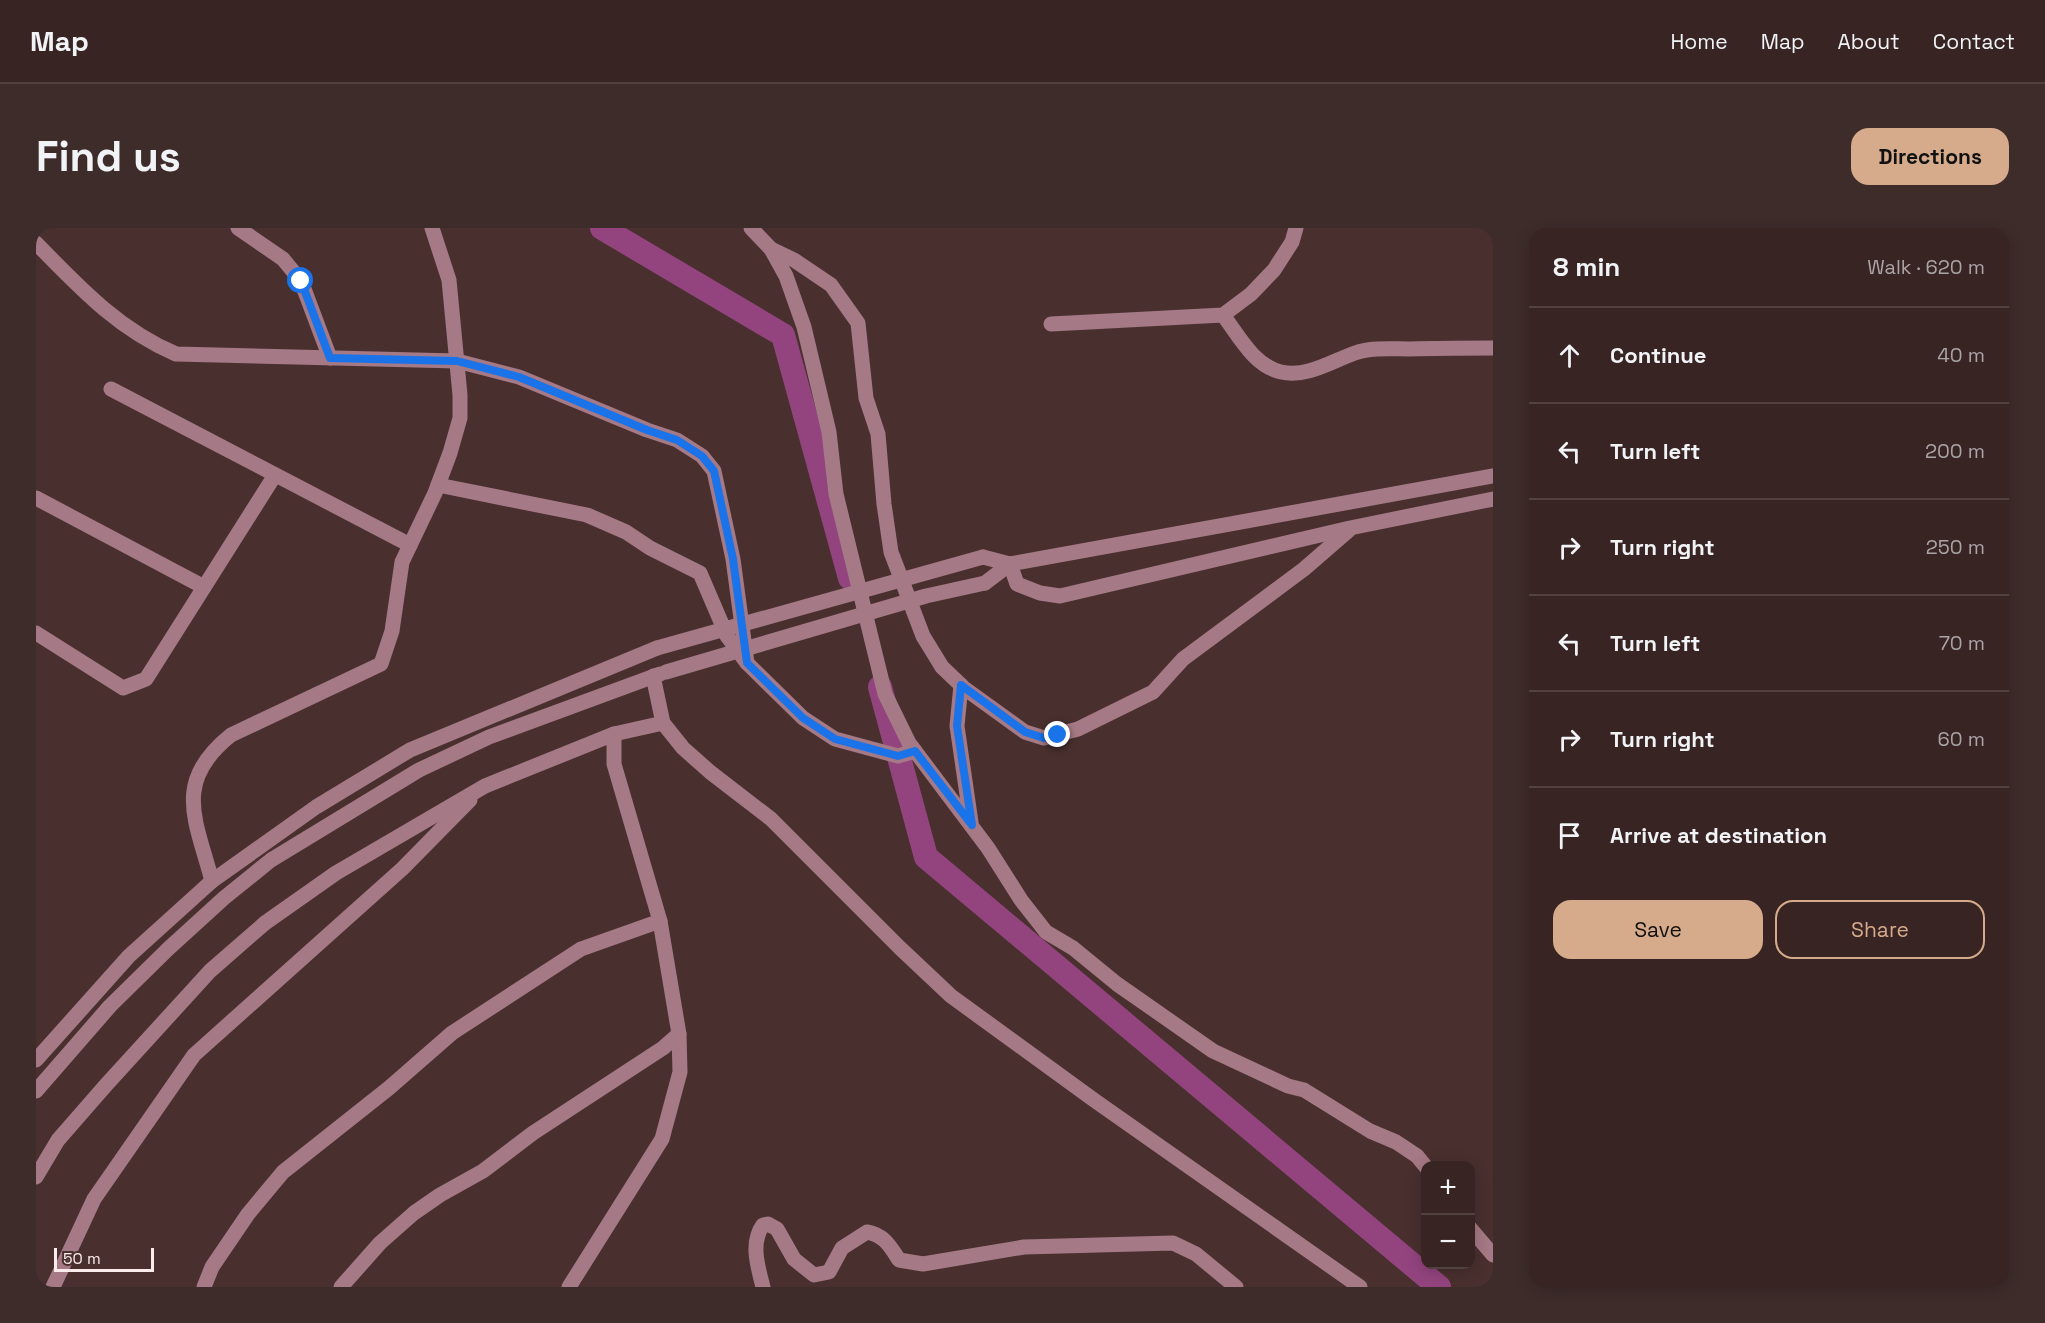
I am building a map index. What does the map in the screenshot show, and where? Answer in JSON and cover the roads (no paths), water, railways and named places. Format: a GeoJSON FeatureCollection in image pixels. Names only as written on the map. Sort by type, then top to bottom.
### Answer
{"type":"FeatureCollection","features":[{"type":"Feature","properties":{"kind":"street"},"geometry":{"type":"LineString","coordinates":[[238,228],[283,259],[301,281],[330,358]]}},
{"type":"Feature","properties":{"kind":"street"},"geometry":{"type":"LineString","coordinates":[[212,881],[192,804],[196,777],[204,763],[231,735],[381,664],[392,631],[402,562],[438,485],[460,418],[460,395],[449,280],[432,228]]}},
{"type":"Feature","properties":{"kind":"street"},"geometry":{"type":"LineString","coordinates":[[752,228],[771,249],[786,276],[804,327],[829,432],[836,494],[885,694],[909,743],[972,825],[1021,900],[1046,932],[1073,948],[1117,984],[1213,1051],[1288,1086],[1304,1090],[1370,1131],[1396,1142],[1417,1156],[1421,1162]]}},
{"type":"Feature","properties":{"kind":"street"},"geometry":{"type":"LineString","coordinates":[[1051,324],[1223,315],[1251,294],[1274,270],[1292,242],[1296,228]]}},
{"type":"Feature","properties":{"kind":"street"},"geometry":{"type":"LineString","coordinates":[[36,243],[121,324],[149,342],[176,354],[457,361],[519,377],[647,430],[677,440],[702,456],[714,471],[731,549],[747,663]]}},
{"type":"Feature","properties":{"kind":"street"},"geometry":{"type":"LineString","coordinates":[[771,249],[794,260],[831,285],[858,323],[866,398],[878,434],[891,552],[923,636],[942,667],[961,685],[1025,732],[1044,738],[1078,729],[1153,692],[1184,659],[1304,569],[1350,528]]}},
{"type":"Feature","properties":{"kind":"street"},"geometry":{"type":"LineString","coordinates":[[1223,315],[1258,360],[1281,372],[1298,374],[1358,352],[1384,349],[1493,348]]}},
{"type":"Feature","properties":{"kind":"street"},"geometry":{"type":"LineString","coordinates":[[111,389],[410,544]]}},
{"type":"Feature","properties":{"kind":"street"},"geometry":{"type":"LineString","coordinates":[[36,633],[123,688],[146,679],[275,474]]}},
{"type":"Feature","properties":{"kind":"street"},"geometry":{"type":"LineString","coordinates":[[36,1060],[129,956],[212,881],[316,807],[410,750],[657,648],[983,557],[1010,564],[1493,477]]}},
{"type":"Feature","properties":{"kind":"street"},"geometry":{"type":"LineString","coordinates":[[438,485],[587,515],[626,532],[650,548],[700,573],[727,636],[747,663],[803,718],[835,739],[898,756],[915,751]]}},
{"type":"Feature","properties":{"kind":"street"},"geometry":{"type":"LineString","coordinates":[[36,498],[204,587]]}},
{"type":"Feature","properties":{"kind":"street"},"geometry":{"type":"LineString","coordinates":[[1010,564],[1017,584],[1040,593],[1060,596],[1350,528],[1493,499]]}},
{"type":"Feature","properties":{"kind":"street"},"geometry":{"type":"LineString","coordinates":[[36,1091],[110,1006],[224,898],[272,860],[429,765],[489,736],[660,674],[915,600],[984,583],[1010,564]]}},
{"type":"Feature","properties":{"kind":"street"},"geometry":{"type":"LineString","coordinates":[[660,674],[663,723],[683,748],[771,819],[951,996],[1094,1100],[1360,1287]]}},
{"type":"Feature","properties":{"kind":"street"},"geometry":{"type":"LineString","coordinates":[[961,685],[957,726],[972,825]]}},
{"type":"Feature","properties":{"kind":"street"},"geometry":{"type":"LineString","coordinates":[[36,1177],[58,1140],[106,1085],[210,971],[265,923],[336,873],[484,786],[614,734],[663,723]]}},
{"type":"Feature","properties":{"kind":"street"},"geometry":{"type":"LineString","coordinates":[[569,1287],[662,1139],[680,1072],[679,1034],[660,921],[614,764],[614,734]]}},
{"type":"Feature","properties":{"kind":"street"},"geometry":{"type":"LineString","coordinates":[[53,1287],[94,1199],[194,1055],[402,869],[484,786]]}},
{"type":"Feature","properties":{"kind":"street"},"geometry":{"type":"LineString","coordinates":[[204,1287],[212,1266],[248,1214],[283,1172],[389,1088],[452,1033],[581,949],[660,921]]}},
{"type":"Feature","properties":{"kind":"street"},"geometry":{"type":"LineString","coordinates":[[341,1287],[380,1243],[414,1213],[483,1171],[533,1133],[663,1048],[679,1034]]}},
{"type":"Feature","properties":{"kind":"street"},"geometry":{"type":"LineString","coordinates":[[763,1287],[756,1254],[756,1240],[763,1225],[768,1224],[777,1229],[794,1259],[813,1275],[829,1272],[842,1248],[867,1232],[878,1234],[889,1244],[899,1260],[923,1264],[1024,1247],[1173,1243],[1196,1254],[1236,1287]]}},
{"type":"Feature","properties":{"kind":"street"},"geometry":{"type":"LineString","coordinates":[[1475,1234],[1493,1255]]}},
{"type":"Feature","properties":{"kind":"waterway"},"geometry":{"type":"LineString","coordinates":[[602,228],[783,335],[850,578]]}},
{"type":"Feature","properties":{"kind":"waterway"},"geometry":{"type":"LineString","coordinates":[[880,687],[926,857],[1439,1287]]}}]}
